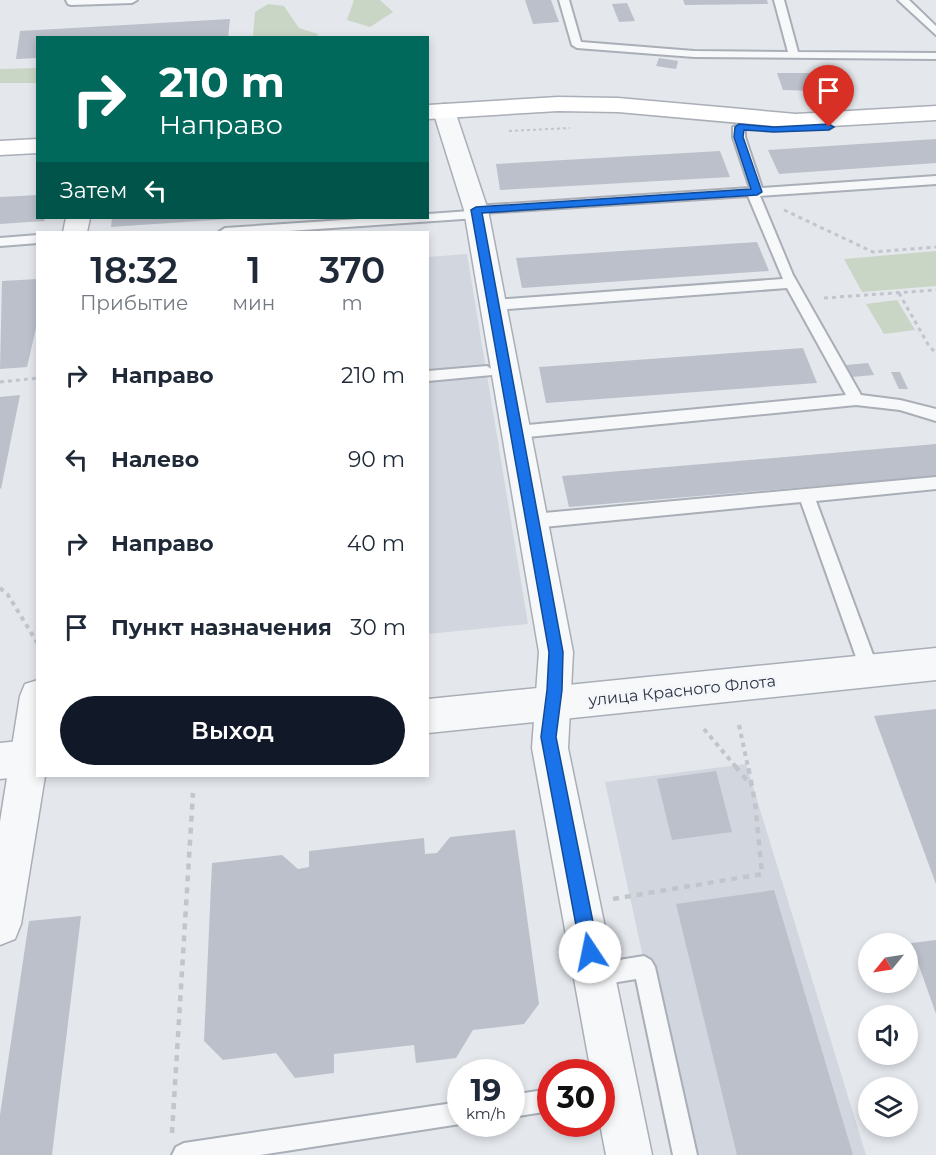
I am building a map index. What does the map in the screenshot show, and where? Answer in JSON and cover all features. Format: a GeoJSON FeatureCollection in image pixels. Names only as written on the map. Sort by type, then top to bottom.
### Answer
{"type":"FeatureCollection","features":[{"type":"Feature","properties":{"kind":"main road"},"geometry":{"type":"LineString","coordinates":[[436,118],[558,104],[618,105],[796,121],[936,113]]}},
{"type":"Feature","properties":{"kind":"main road"},"geometry":{"type":"LineString","coordinates":[[436,118],[631,117],[785,129],[936,121]]}},
{"type":"Feature","properties":{"kind":"main road"},"geometry":{"type":"LineString","coordinates":[[0,135],[36,133]]}},
{"type":"Feature","properties":{"kind":"main road"},"geometry":{"type":"LineString","coordinates":[[0,148],[36,146]]}},
{"type":"Feature","properties":{"kind":"street"},"geometry":{"type":"LineString","coordinates":[[436,118],[476,212],[533,520],[556,652],[550,748],[594,975],[605,1059]]}},
{"type":"Feature","properties":{"kind":"street","name":"улица Красного Флота"},"geometry":{"type":"LineString","coordinates":[[429,716],[936,664]]}},
{"type":"Feature","properties":{"kind":"street"},"geometry":{"type":"LineString","coordinates":[[0,924],[22,758],[36,704]]}},
{"type":"Feature","properties":{"kind":"street"},"geometry":{"type":"LineString","coordinates":[[615,1110],[629,1155]]}},
{"type":"Feature","properties":{"kind":"lane"},"geometry":{"type":"LineString","coordinates":[[71,0],[70,3],[132,0]]}},
{"type":"Feature","properties":{"kind":"lane"},"geometry":{"type":"LineString","coordinates":[[564,0],[577,45],[694,54],[936,56]]}},
{"type":"Feature","properties":{"kind":"lane"},"geometry":{"type":"LineString","coordinates":[[779,0],[794,55]]}},
{"type":"Feature","properties":{"kind":"lane"},"geometry":{"type":"LineString","coordinates":[[903,0],[936,32]]}},
{"type":"Feature","properties":{"kind":"lane"},"geometry":{"type":"LineString","coordinates":[[739,127],[739,137],[761,219],[789,283],[802,300],[856,400]]}},
{"type":"Feature","properties":{"kind":"lane"},"geometry":{"type":"LineString","coordinates":[[429,216],[936,180]]}},
{"type":"Feature","properties":{"kind":"lane"},"geometry":{"type":"LineString","coordinates":[[238,231],[388,219]]}},
{"type":"Feature","properties":{"kind":"lane"},"geometry":{"type":"LineString","coordinates":[[0,242],[36,239]]}},
{"type":"Feature","properties":{"kind":"lane"},"geometry":{"type":"LineString","coordinates":[[493,305],[789,283]]}},
{"type":"Feature","properties":{"kind":"lane"},"geometry":{"type":"LineString","coordinates":[[429,376],[487,371]]}},
{"type":"Feature","properties":{"kind":"lane"},"geometry":{"type":"LineString","coordinates":[[517,432],[856,400],[900,405],[936,416]]}},
{"type":"Feature","properties":{"kind":"lane"},"geometry":{"type":"LineString","coordinates":[[533,520],[936,483]]}},
{"type":"Feature","properties":{"kind":"lane"},"geometry":{"type":"LineString","coordinates":[[806,495],[870,670]]}},
{"type":"Feature","properties":{"kind":"lane"},"geometry":{"type":"LineString","coordinates":[[594,975],[644,968],[685,1155]]}},
{"type":"Feature","properties":{"kind":"lane"},"geometry":{"type":"LineString","coordinates":[[178,1149],[447,1115]]}},
{"type":"Feature","properties":{"kind":"path"},"geometry":{"type":"LineString","coordinates":[[755,194],[873,252],[936,247]]}},
{"type":"Feature","properties":{"kind":"path"},"geometry":{"type":"LineString","coordinates":[[802,300],[936,290]]}},
{"type":"Feature","properties":{"kind":"path"},"geometry":{"type":"LineString","coordinates":[[899,293],[929,346],[936,353]]}},
{"type":"Feature","properties":{"kind":"path"},"geometry":{"type":"LineString","coordinates":[[0,382],[36,378]]}},
{"type":"Feature","properties":{"kind":"path"},"geometry":{"type":"LineString","coordinates":[[0,588],[8,595],[36,641]]}},
{"type":"Feature","properties":{"kind":"path"},"geometry":{"type":"LineString","coordinates":[[607,900],[762,874],[752,787],[740,725]]}},
{"type":"Feature","properties":{"kind":"path"},"geometry":{"type":"LineString","coordinates":[[704,729],[752,787]]}},
{"type":"Feature","properties":{"kind":"path"},"geometry":{"type":"LineString","coordinates":[[178,1149],[193,793]]}},
{"type":"Feature","properties":{"kind":"shaded area"},"geometry":{"type":"Polygon","coordinates":[[[467,254],[528,624],[429,634],[429,257],[467,254]]]}},
{"type":"Feature","properties":{"kind":"shaded area"},"geometry":{"type":"Polygon","coordinates":[[[746,764],[858,1129],[858,1137],[860,1137],[866,1155],[686,1155],[605,782],[746,764]]]}},
{"type":"Feature","properties":{"kind":"green space"},"geometry":{"type":"Polygon","coordinates":[[[354,0],[380,0],[393,12],[370,27],[347,20],[354,0]]]}},
{"type":"Feature","properties":{"kind":"green space"},"geometry":{"type":"Polygon","coordinates":[[[268,4],[284,6],[299,28],[318,34],[317,36],[253,36],[255,12],[268,4]]]}},
{"type":"Feature","properties":{"kind":"green space"},"geometry":{"type":"Polygon","coordinates":[[[36,68],[36,83],[0,83],[0,69],[36,68]]]}},
{"type":"Feature","properties":{"kind":"green space"},"geometry":{"type":"Polygon","coordinates":[[[936,251],[936,286],[862,292],[844,259],[936,251]]]}},
{"type":"Feature","properties":{"kind":"green space"},"geometry":{"type":"Polygon","coordinates":[[[897,300],[915,330],[884,334],[866,304],[897,300]]]}},
{"type":"Feature","properties":{"kind":"building"},"geometry":{"type":"Polygon","coordinates":[[[525,0],[551,0],[559,22],[533,24],[525,0]]]}},
{"type":"Feature","properties":{"kind":"building"},"geometry":{"type":"Polygon","coordinates":[[[683,0],[767,0],[768,4],[685,5],[683,0]]]}},
{"type":"Feature","properties":{"kind":"building"},"geometry":{"type":"Polygon","coordinates":[[[627,3],[635,21],[619,22],[612,4],[627,3]]]}},
{"type":"Feature","properties":{"kind":"building"},"geometry":{"type":"Polygon","coordinates":[[[230,19],[228,36],[36,36],[36,58],[16,59],[20,31],[230,19]]]}},
{"type":"Feature","properties":{"kind":"building"},"geometry":{"type":"Polygon","coordinates":[[[659,58],[678,61],[676,69],[656,66],[659,58]]]}},
{"type":"Feature","properties":{"kind":"building"},"geometry":{"type":"Polygon","coordinates":[[[777,73],[813,73],[819,91],[783,90],[777,73]]]}},
{"type":"Feature","properties":{"kind":"building"},"geometry":{"type":"Polygon","coordinates":[[[936,139],[936,163],[779,174],[768,150],[936,139]]]}},
{"type":"Feature","properties":{"kind":"building"},"geometry":{"type":"Polygon","coordinates":[[[720,151],[730,177],[500,190],[496,164],[720,151]]]}},
{"type":"Feature","properties":{"kind":"building"},"geometry":{"type":"Polygon","coordinates":[[[36,195],[36,219],[45,219],[44,221],[0,224],[0,197],[36,195]]]}},
{"type":"Feature","properties":{"kind":"building"},"geometry":{"type":"Polygon","coordinates":[[[112,219],[228,219],[111,227],[112,219]]]}},
{"type":"Feature","properties":{"kind":"building"},"geometry":{"type":"Polygon","coordinates":[[[757,242],[769,271],[522,288],[516,258],[757,242]]]}},
{"type":"Feature","properties":{"kind":"building"},"geometry":{"type":"Polygon","coordinates":[[[36,279],[36,328],[27,367],[0,369],[2,281],[36,279]]]}},
{"type":"Feature","properties":{"kind":"building"},"geometry":{"type":"Polygon","coordinates":[[[803,348],[817,383],[546,403],[539,367],[803,348]]]}},
{"type":"Feature","properties":{"kind":"building"},"geometry":{"type":"Polygon","coordinates":[[[868,363],[874,375],[851,377],[846,365],[868,363]]]}},
{"type":"Feature","properties":{"kind":"building"},"geometry":{"type":"Polygon","coordinates":[[[891,372],[900,372],[908,389],[899,389],[891,372]]]}},
{"type":"Feature","properties":{"kind":"building"},"geometry":{"type":"Polygon","coordinates":[[[20,395],[1,489],[0,397],[20,395]]]}},
{"type":"Feature","properties":{"kind":"building"},"geometry":{"type":"Polygon","coordinates":[[[936,444],[936,476],[569,507],[562,476],[936,444]]]}},
{"type":"Feature","properties":{"kind":"building"},"geometry":{"type":"Polygon","coordinates":[[[936,709],[936,884],[874,716],[936,709]]]}},
{"type":"Feature","properties":{"kind":"building"},"geometry":{"type":"Polygon","coordinates":[[[716,771],[732,832],[672,840],[657,779],[716,771]]]}},
{"type":"Feature","properties":{"kind":"building"},"geometry":{"type":"Polygon","coordinates":[[[515,830],[539,1004],[524,1024],[473,1030],[456,1058],[416,1063],[414,1045],[334,1054],[334,1073],[295,1078],[276,1053],[223,1060],[204,1041],[212,863],[282,855],[298,869],[309,867],[309,851],[424,838],[425,854],[437,853],[450,837],[515,830]]]}},
{"type":"Feature","properties":{"kind":"building"},"geometry":{"type":"Polygon","coordinates":[[[774,890],[853,1155],[737,1155],[676,904],[774,890]]]}},
{"type":"Feature","properties":{"kind":"building"},"geometry":{"type":"Polygon","coordinates":[[[81,916],[52,1155],[0,1155],[0,1115],[29,921],[81,916]]]}},
{"type":"Feature","properties":{"kind":"building"},"geometry":{"type":"Polygon","coordinates":[[[936,940],[936,1014],[918,963],[918,942],[936,940]]]}},
{"type":"Feature","properties":{"kind":"route"},"geometry":{"type":"LineString","coordinates":[[590,952],[550,748],[556,652],[476,210],[757,192],[739,137],[739,127],[774,129],[829,127]]}}]}
